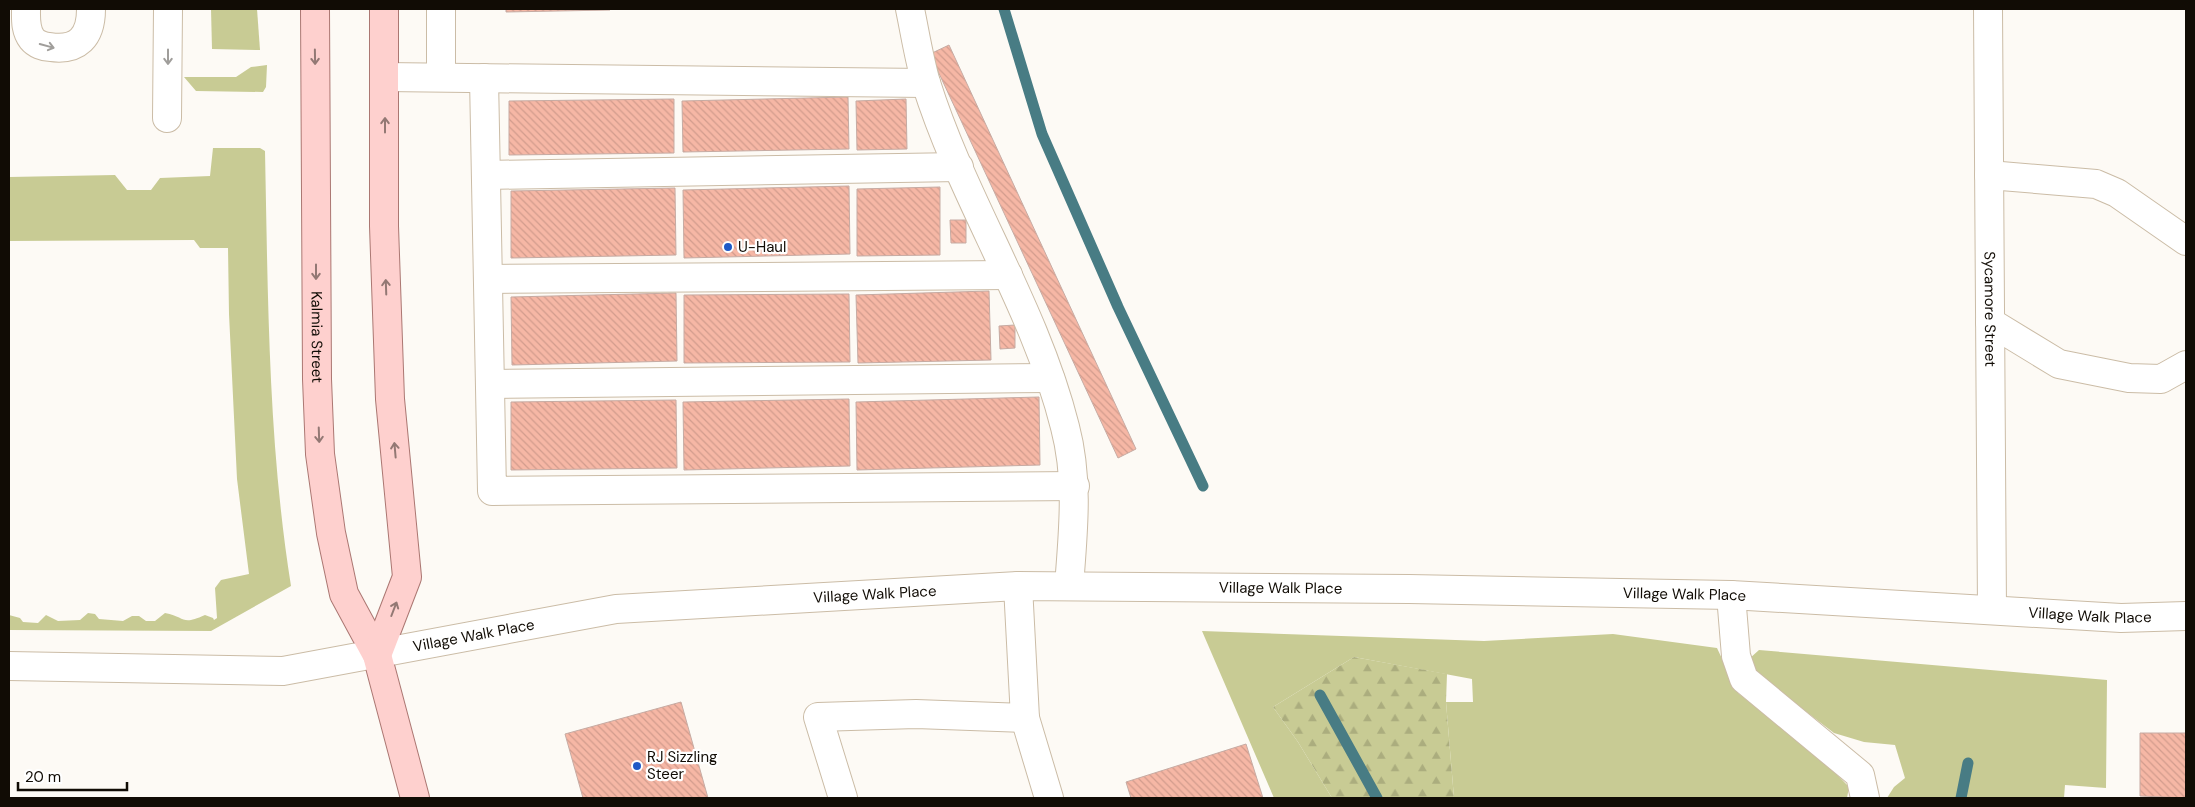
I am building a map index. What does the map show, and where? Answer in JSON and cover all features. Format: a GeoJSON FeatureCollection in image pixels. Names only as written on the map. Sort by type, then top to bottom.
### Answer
{"type":"FeatureCollection","features":[{"type":"Feature","properties":{"kind":"main road","name":"Kalmia Street"},"geometry":{"type":"LineString","coordinates":[[315,9],[317,379],[320,454],[331,533],[344,594],[377,655],[415,798]]}},
{"type":"Feature","properties":{"kind":"main road"},"geometry":{"type":"LineString","coordinates":[[377,655],[407,577],[390,399],[384,226],[384,9]]}},
{"type":"Feature","properties":{"kind":"street"},"geometry":{"type":"LineString","coordinates":[[26,9],[26,27],[33,41],[45,47],[63,49],[74,46],[85,37],[91,21],[91,9]]}},
{"type":"Feature","properties":{"kind":"street"},"geometry":{"type":"LineString","coordinates":[[168,9],[168,118]]}},
{"type":"Feature","properties":{"kind":"street"},"geometry":{"type":"LineString","coordinates":[[441,9],[441,77]]}},
{"type":"Feature","properties":{"kind":"street"},"geometry":{"type":"LineString","coordinates":[[910,9],[926,82],[959,167],[1008,275],[1050,378],[1066,428],[1075,486],[1069,586]]}},
{"type":"Feature","properties":{"kind":"street","name":"Sycamore Street"},"geometry":{"type":"LineString","coordinates":[[1988,9],[1992,610]]}},
{"type":"Feature","properties":{"kind":"street"},"geometry":{"type":"LineString","coordinates":[[385,77],[926,82]]}},
{"type":"Feature","properties":{"kind":"street"},"geometry":{"type":"LineString","coordinates":[[484,78],[492,491],[1075,486]]}},
{"type":"Feature","properties":{"kind":"street"},"geometry":{"type":"LineString","coordinates":[[486,175],[959,167]]}},
{"type":"Feature","properties":{"kind":"street"},"geometry":{"type":"LineString","coordinates":[[1989,175],[2096,184],[2118,193],[2186,241]]}},
{"type":"Feature","properties":{"kind":"street"},"geometry":{"type":"LineString","coordinates":[[488,279],[1008,275]]}},
{"type":"Feature","properties":{"kind":"street"},"geometry":{"type":"LineString","coordinates":[[1990,322],[2059,364],[2128,378],[2161,379],[2186,365]]}},
{"type":"Feature","properties":{"kind":"street"},"geometry":{"type":"LineString","coordinates":[[490,384],[1050,378]]}},
{"type":"Feature","properties":{"kind":"street"},"geometry":{"type":"LineString","coordinates":[[1018,586],[1025,718],[1049,798]]}},
{"type":"Feature","properties":{"kind":"street","name":"Village Walk Place"},"geometry":{"type":"LineString","coordinates":[[9,666],[283,672],[616,609],[1018,586],[1731,595],[2121,618],[2186,616]]}},
{"type":"Feature","properties":{"kind":"street"},"geometry":{"type":"LineString","coordinates":[[1731,595],[1736,656],[1744,679],[1860,775],[1865,798]]}},
{"type":"Feature","properties":{"kind":"street"},"geometry":{"type":"LineString","coordinates":[[843,798],[818,717],[916,714],[1025,718]]}},
{"type":"Feature","properties":{"kind":"green space"},"geometry":{"type":"Polygon","coordinates":[[[211,9],[257,9],[260,50],[212,49],[211,9]]]}},
{"type":"Feature","properties":{"kind":"green space"},"geometry":{"type":"Polygon","coordinates":[[[267,65],[266,87],[263,92],[196,91],[184,77],[236,77],[251,67],[267,65]]]}},
{"type":"Feature","properties":{"kind":"green space"},"geometry":{"type":"Polygon","coordinates":[[[213,148],[260,148],[265,151],[268,314],[273,423],[283,532],[291,586],[211,631],[9,630],[9,615],[20,618],[23,622],[38,623],[46,615],[58,621],[80,620],[88,613],[95,614],[99,619],[123,621],[132,616],[139,616],[146,621],[155,621],[165,613],[184,620],[192,620],[205,615],[214,620],[217,618],[215,588],[221,580],[249,574],[237,479],[229,314],[228,248],[200,248],[194,240],[9,241],[9,177],[115,175],[127,190],[151,190],[160,178],[210,176],[213,148]]]}},
{"type":"Feature","properties":{"kind":"green space"},"geometry":{"type":"Polygon","coordinates":[[[1202,631],[1484,641],[1613,634],[1717,648],[1738,693],[1824,761],[1849,787],[1847,798],[1454,798],[1446,702],[1473,702],[1472,679],[1354,657],[1273,707],[1298,742],[1332,798],[1274,798],[1202,631]]]}},
{"type":"Feature","properties":{"kind":"green space"},"geometry":{"type":"Polygon","coordinates":[[[1759,650],[2107,680],[2106,788],[2065,785],[2064,798],[1887,798],[1894,787],[1905,778],[1895,745],[1864,742],[1834,733],[1753,671],[1749,659],[1759,650]]]}},
{"type":"Feature","properties":{"kind":"green space"},"geometry":{"type":"Polygon","coordinates":[[[1354,657],[1447,674],[1446,702],[1454,798],[1332,798],[1298,742],[1273,707],[1354,657]]]}},
{"type":"Feature","properties":{"kind":"building"},"geometry":{"type":"Polygon","coordinates":[[[506,9],[610,9],[610,10],[506,12],[506,9]]]}},
{"type":"Feature","properties":{"kind":"building"},"geometry":{"type":"Polygon","coordinates":[[[949,45],[1136,449],[1118,458],[930,54],[949,45]]]}},
{"type":"Feature","properties":{"kind":"building"},"geometry":{"type":"Polygon","coordinates":[[[848,97],[849,149],[683,152],[682,101],[848,97]]]}},
{"type":"Feature","properties":{"kind":"building"},"geometry":{"type":"Polygon","coordinates":[[[674,99],[674,153],[509,155],[509,101],[674,99]]]}},
{"type":"Feature","properties":{"kind":"building"},"geometry":{"type":"Polygon","coordinates":[[[906,99],[907,149],[857,150],[856,101],[906,99]]]}},
{"type":"Feature","properties":{"kind":"building"},"geometry":{"type":"Polygon","coordinates":[[[849,186],[850,254],[684,258],[683,190],[849,186]]]}},
{"type":"Feature","properties":{"kind":"building"},"geometry":{"type":"Polygon","coordinates":[[[940,187],[940,255],[857,256],[857,189],[940,187]]]}},
{"type":"Feature","properties":{"kind":"building"},"geometry":{"type":"Polygon","coordinates":[[[675,188],[676,255],[511,258],[511,191],[675,188]]]}},
{"type":"Feature","properties":{"kind":"building"},"geometry":{"type":"Polygon","coordinates":[[[950,220],[966,220],[966,243],[951,243],[950,220]]]}},
{"type":"Feature","properties":{"kind":"building"},"geometry":{"type":"Polygon","coordinates":[[[989,291],[991,360],[858,363],[856,295],[989,291]]]}},
{"type":"Feature","properties":{"kind":"building"},"geometry":{"type":"Polygon","coordinates":[[[676,293],[677,361],[512,365],[511,297],[676,293]]]}},
{"type":"Feature","properties":{"kind":"building"},"geometry":{"type":"Polygon","coordinates":[[[849,294],[850,362],[684,363],[684,295],[849,294]]]}},
{"type":"Feature","properties":{"kind":"building"},"geometry":{"type":"Polygon","coordinates":[[[1015,325],[1015,348],[1000,349],[999,326],[1015,325]]]}},
{"type":"Feature","properties":{"kind":"building"},"geometry":{"type":"Polygon","coordinates":[[[1039,397],[1040,465],[857,470],[856,402],[1039,397]]]}},
{"type":"Feature","properties":{"kind":"building"},"geometry":{"type":"Polygon","coordinates":[[[849,399],[850,466],[684,470],[683,402],[849,399]]]}},
{"type":"Feature","properties":{"kind":"building"},"geometry":{"type":"Polygon","coordinates":[[[676,400],[677,468],[511,470],[511,402],[676,400]]]}},
{"type":"Feature","properties":{"kind":"building","name":"RJ Sizzling Steer"},"geometry":{"type":"Polygon","coordinates":[[[681,702],[708,798],[583,798],[565,734],[681,702]]]}},
{"type":"Feature","properties":{"kind":"building"},"geometry":{"type":"Polygon","coordinates":[[[2140,733],[2186,733],[2186,798],[2140,796],[2140,733]]]}},
{"type":"Feature","properties":{"kind":"building"},"geometry":{"type":"Polygon","coordinates":[[[1246,744],[1263,798],[1131,798],[1126,782],[1246,744]]]}},
{"type":"Feature","properties":{"kind":"waterway"},"geometry":{"type":"LineString","coordinates":[[1004,9],[1042,134],[1118,307],[1203,486]]}},
{"type":"Feature","properties":{"kind":"waterway"},"geometry":{"type":"LineString","coordinates":[[1320,695],[1377,798]]}},
{"type":"Feature","properties":{"kind":"waterway"},"geometry":{"type":"LineString","coordinates":[[1961,798],[1968,763]]}},
{"type":"Feature","properties":{"kind":"place","name":"U-Haul"},"geometry":{"type":"Point","coordinates":[728,247]}},
{"type":"Feature","properties":{"kind":"place","name":"RJ Sizzling Steer"},"geometry":{"type":"Point","coordinates":[637,766]}}]}
